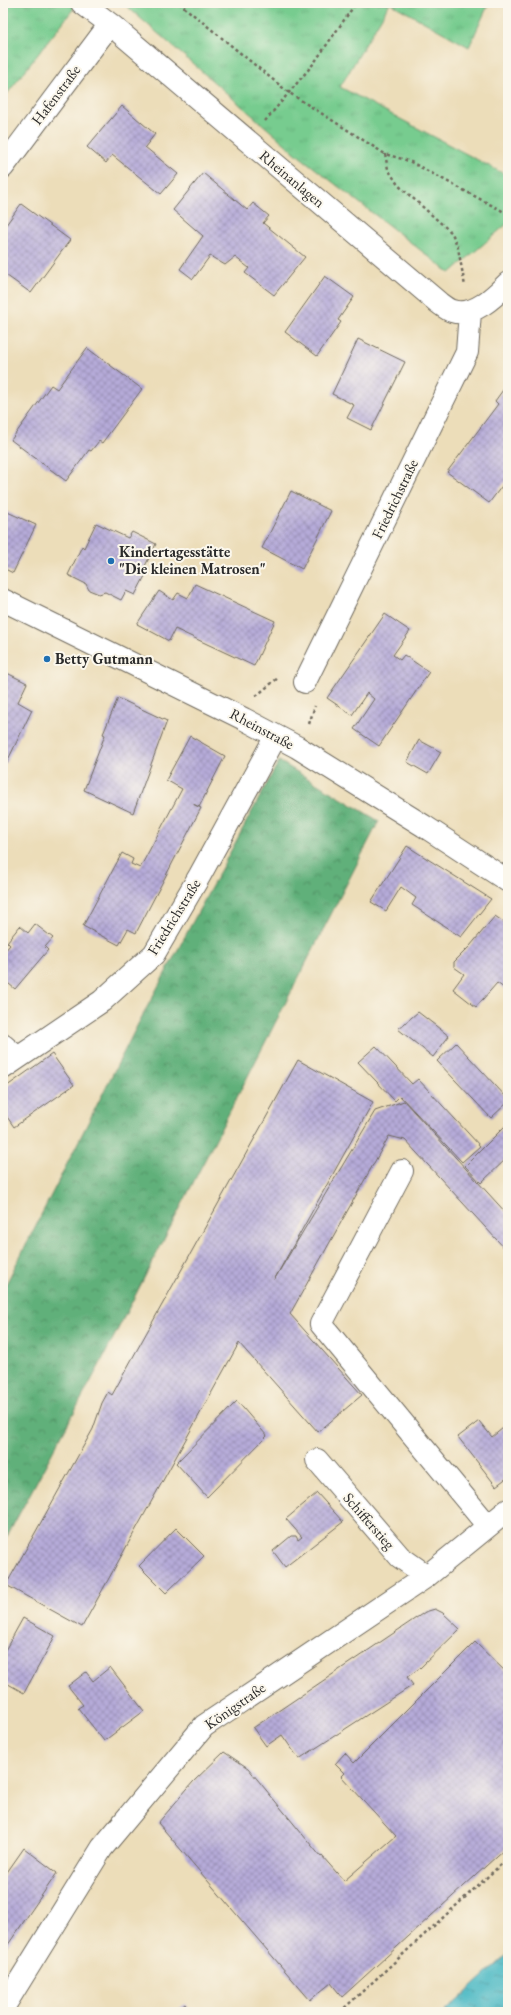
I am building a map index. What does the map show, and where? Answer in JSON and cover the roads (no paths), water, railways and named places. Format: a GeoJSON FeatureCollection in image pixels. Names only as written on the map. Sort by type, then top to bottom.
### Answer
{"type":"FeatureCollection","features":[{"type":"Feature","properties":{"kind":"street","name":"Rheinanlagen"},"geometry":{"type":"LineString","coordinates":[[82,3],[110,24],[439,303],[453,312],[470,312]]}},
{"type":"Feature","properties":{"kind":"street","name":"Hafenstraße"},"geometry":{"type":"LineString","coordinates":[[3,167],[110,24]]}},
{"type":"Feature","properties":{"kind":"street"},"geometry":{"type":"LineString","coordinates":[[470,312],[497,294],[508,283]]}},
{"type":"Feature","properties":{"kind":"street","name":"Friedrichstraße"},"geometry":{"type":"LineString","coordinates":[[305,682],[467,352],[470,312]]}},
{"type":"Feature","properties":{"kind":"street","name":"Rheinstraße"},"geometry":{"type":"LineString","coordinates":[[3,600],[276,736],[424,826],[505,873]]}},
{"type":"Feature","properties":{"kind":"street","name":"Friedrichstraße"},"geometry":{"type":"LineString","coordinates":[[8,1056],[102,1001],[154,954],[276,736]]}},
{"type":"Feature","properties":{"kind":"street"},"geometry":{"type":"LineString","coordinates":[[402,1171],[321,1324],[488,1526]]}},
{"type":"Feature","properties":{"kind":"street","name":"Schifferstieg"},"geometry":{"type":"LineString","coordinates":[[317,1460],[400,1557],[426,1576]]}},
{"type":"Feature","properties":{"kind":"street","name":"Königstraße"},"geometry":{"type":"LineString","coordinates":[[3,2008],[102,1848],[204,1726],[426,1576],[508,1510]]}},
{"type":"Feature","properties":{"kind":"water"},"geometry":{"type":"Polygon","coordinates":[[[508,1954],[508,2012],[445,2012],[508,1954]]]}},
{"type":"Feature","properties":{"kind":"place","name":"Kindertagesstätte \"Die kleinen Matrosen\""},"geometry":{"type":"Point","coordinates":[111,561]}},
{"type":"Feature","properties":{"kind":"place","name":"Betty Gutmann"},"geometry":{"type":"Point","coordinates":[47,659]}}]}
